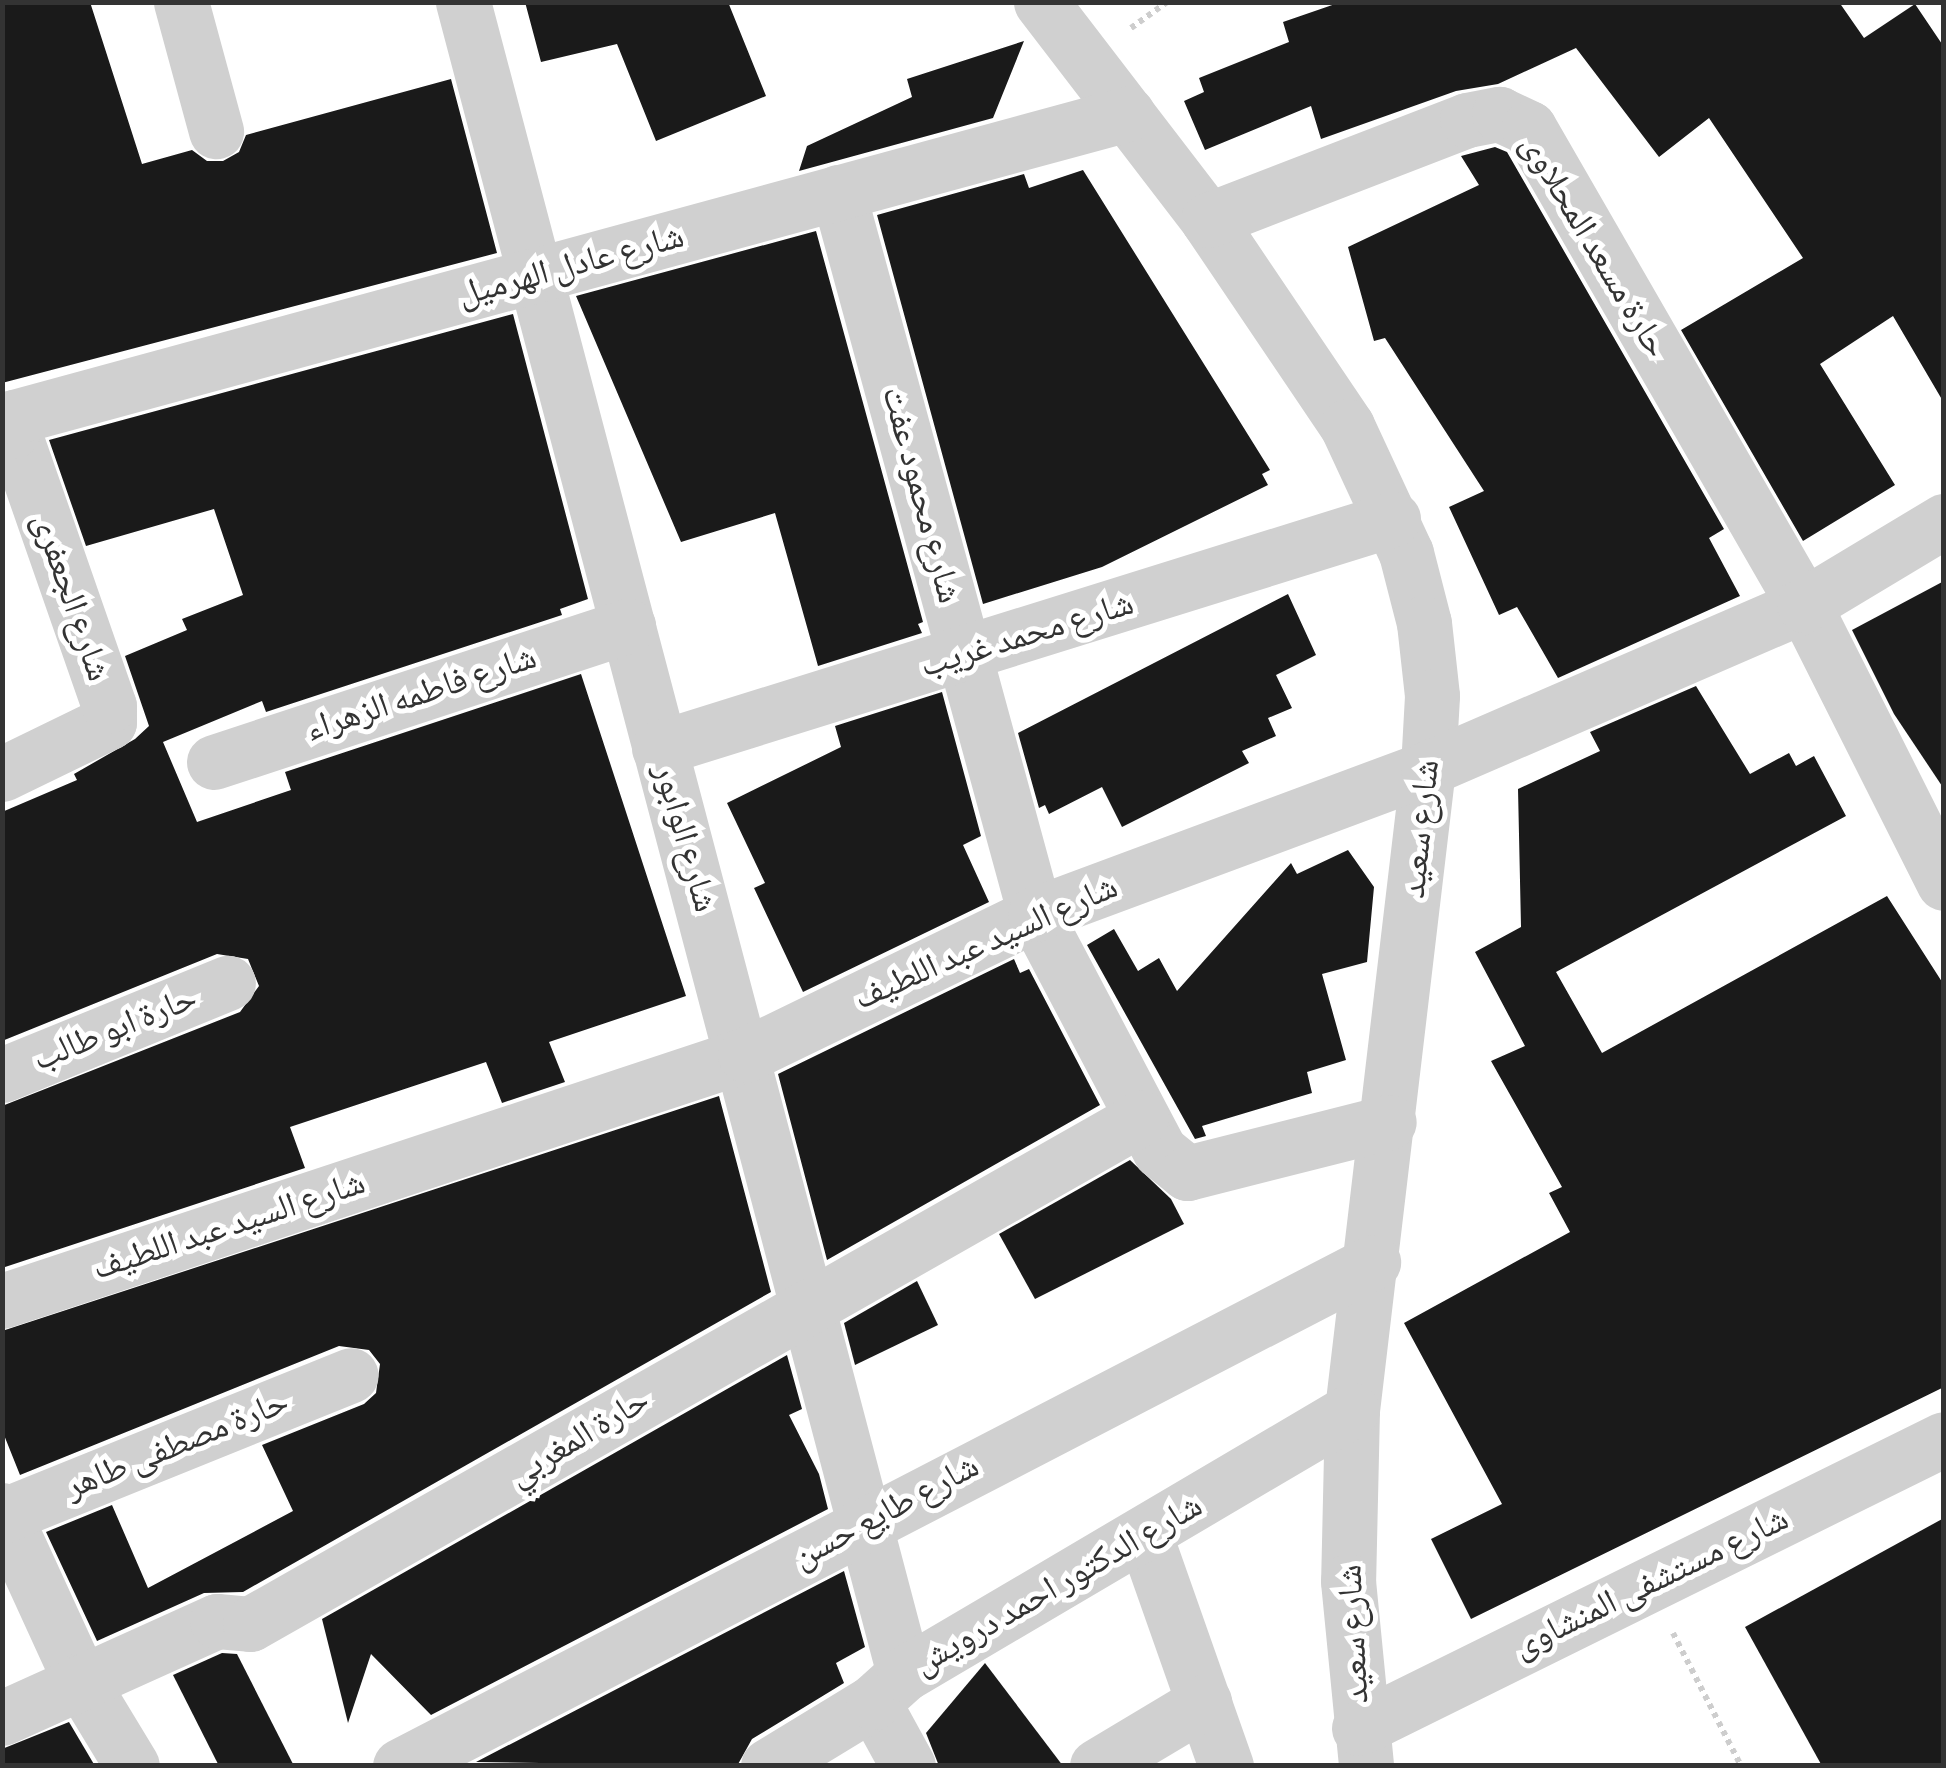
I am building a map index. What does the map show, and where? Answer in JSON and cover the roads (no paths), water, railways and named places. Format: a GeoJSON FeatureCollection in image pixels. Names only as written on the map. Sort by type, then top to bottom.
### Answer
{"type":"FeatureCollection","features":[{"type":"Feature","properties":{"kind":"street"},"geometry":{"type":"LineString","coordinates":[[181,2],[216,131]]}},
{"type":"Feature","properties":{"kind":"street","name":"شارع الوابور"},"geometry":{"type":"LineString","coordinates":[[463,2],[660,748],[746,1055],[864,1522],[889,1688],[908,1766]]}},
{"type":"Feature","properties":{"kind":"street","name":"شارع سعيد"},"geometry":{"type":"LineString","coordinates":[[1041,2],[1208,220],[1346,426],[1393,519],[1424,623],[1432,696],[1428,768],[1374,1262],[1352,1410],[1348,1581],[1362,1747]]}},
{"type":"Feature","properties":{"kind":"street","name":"شارع عادل الهرميل"},"geometry":{"type":"LineString","coordinates":[[14,417],[1127,114]]}},
{"type":"Feature","properties":{"kind":"street","name":"حارة مسعد المحلاوى"},"geometry":{"type":"LineString","coordinates":[[1208,220],[1467,120],[1499,114],[1529,128],[1804,605],[1944,883]]}},
{"type":"Feature","properties":{"kind":"street","name":"شارع محمود عفت"},"geometry":{"type":"LineString","coordinates":[[838,192],[1035,914],[1168,1164],[1187,1172],[1389,1122]]}},
{"type":"Feature","properties":{"kind":"street","name":"شارع الجعفرى"},"geometry":{"type":"LineString","coordinates":[[2,774],[95,734],[109,722],[109,706],[13,431],[14,417]]}},
{"type":"Feature","properties":{"kind":"street","name":"شارع محمد غريب"},"geometry":{"type":"LineString","coordinates":[[660,748],[965,656],[1393,519]]}},
{"type":"Feature","properties":{"kind":"street","name":"شارع السيد عبد اللطيف"},"geometry":{"type":"LineString","coordinates":[[2,1301],[746,1055],[1035,914],[1428,768],[1804,605],[1944,521]]}},
{"type":"Feature","properties":{"kind":"street","name":"شارع فاطمه الزهراء"},"geometry":{"type":"LineString","coordinates":[[214,762],[628,626]]}},
{"type":"Feature","properties":{"kind":"street","name":"حارة ابو طالب"},"geometry":{"type":"LineString","coordinates":[[2,1074],[228,983]]}},
{"type":"Feature","properties":{"kind":"street","name":"حارة المغربي"},"geometry":{"type":"LineString","coordinates":[[2,1718],[218,1621],[250,1624],[806,1303],[1141,1118]]}},
{"type":"Feature","properties":{"kind":"street","name":"شارع طايع حسن"},"geometry":{"type":"LineString","coordinates":[[400,1766],[864,1522],[1374,1262]]}},
{"type":"Feature","properties":{"kind":"street","name":"حارة مصطفى طاهر"},"geometry":{"type":"LineString","coordinates":[[3,1513],[351,1375]]}},
{"type":"Feature","properties":{"kind":"street","name":"شارع الدكتور احمد درويش"},"geometry":{"type":"LineString","coordinates":[[768,1766],[889,1688],[1352,1410]]}},
{"type":"Feature","properties":{"kind":"street","name":"شارع مستشفى المنشاوى"},"geometry":{"type":"LineString","coordinates":[[1362,1747],[1648,1585],[1944,1439]]}},
{"type":"Feature","properties":{"kind":"street"},"geometry":{"type":"LineString","coordinates":[[3,1513],[80,1680],[132,1766]]}},
{"type":"Feature","properties":{"kind":"street"},"geometry":{"type":"LineString","coordinates":[[1145,1536],[1226,1766]]}},
{"type":"Feature","properties":{"kind":"street"},"geometry":{"type":"LineString","coordinates":[[1098,1766],[1204,1702]]}}]}
